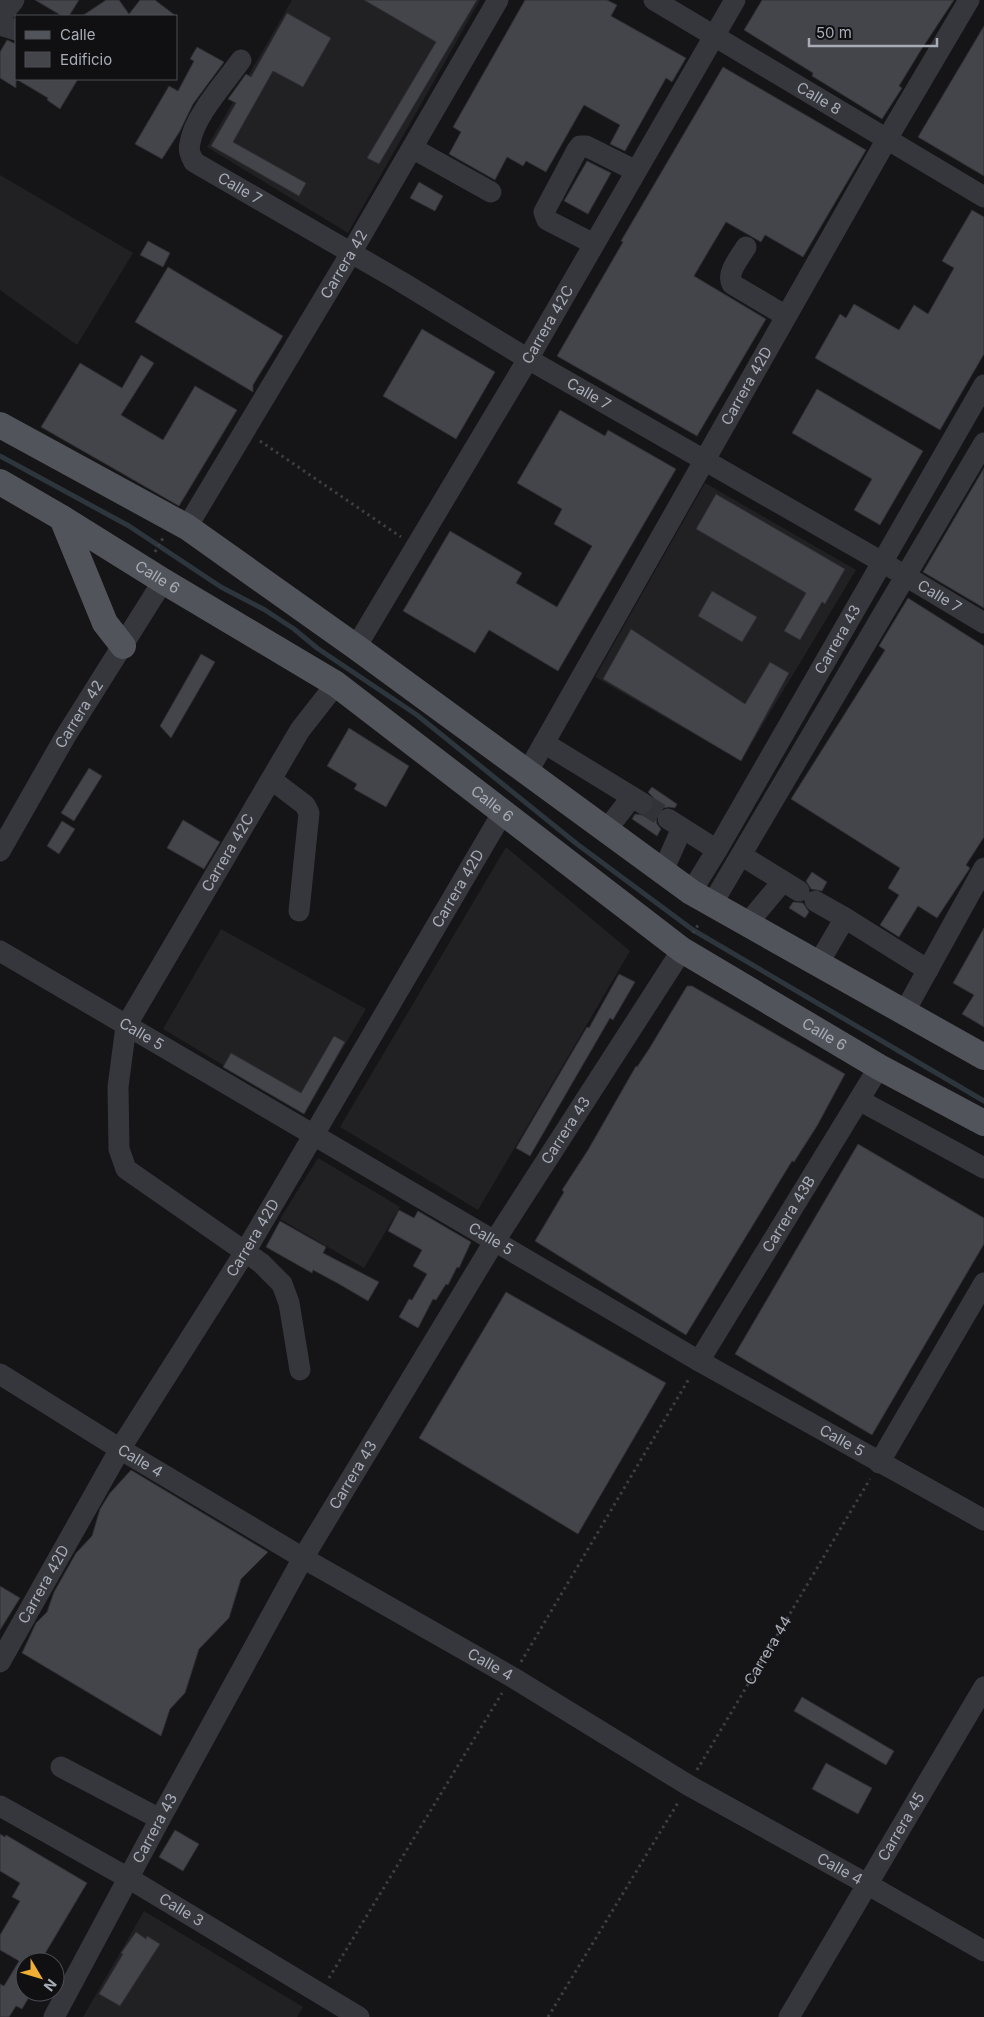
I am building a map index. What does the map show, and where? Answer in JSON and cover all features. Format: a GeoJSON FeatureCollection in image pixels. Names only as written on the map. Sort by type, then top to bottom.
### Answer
{"type":"FeatureCollection","features":[{"type":"Feature","properties":{"kind":"main road"},"geometry":{"type":"LineString","coordinates":[[0,425],[187,527],[702,898],[984,1057]]}},
{"type":"Feature","properties":{"kind":"main road","name":"Calle 6"},"geometry":{"type":"LineString","coordinates":[[0,482],[336,684],[682,950],[879,1067],[984,1123]]}},
{"type":"Feature","properties":{"kind":"main road"},"geometry":{"type":"LineString","coordinates":[[62,518],[104,623],[123,646]]}},
{"type":"Feature","properties":{"kind":"street"},"geometry":{"type":"LineString","coordinates":[[0,17],[14,0]]}},
{"type":"Feature","properties":{"kind":"street","name":"Carrera 42"},"geometry":{"type":"LineString","coordinates":[[187,527],[351,253],[498,0]]}},
{"type":"Feature","properties":{"kind":"street","name":"Calle 8"},"geometry":{"type":"LineString","coordinates":[[654,0],[984,197]]}},
{"type":"Feature","properties":{"kind":"street","name":"Carrera 42C"},"geometry":{"type":"LineString","coordinates":[[356,647],[528,359],[736,0]]}},
{"type":"Feature","properties":{"kind":"street","name":"Carrera 42D"},"geometry":{"type":"LineString","coordinates":[[527,772],[886,139],[969,0]]}},
{"type":"Feature","properties":{"kind":"street"},"geometry":{"type":"LineString","coordinates":[[0,24],[15,30]]}},
{"type":"Feature","properties":{"kind":"street","name":"Calle 7"},"geometry":{"type":"LineString","coordinates":[[241,60],[200,117],[190,142],[190,152],[194,162],[528,359],[882,562],[984,623]]}},
{"type":"Feature","properties":{"kind":"street"},"geometry":{"type":"LineString","coordinates":[[594,244],[548,220],[544,212],[577,150],[580,146],[586,146],[636,171]]}},
{"type":"Feature","properties":{"kind":"street"},"geometry":{"type":"LineString","coordinates":[[412,148],[491,192]]}},
{"type":"Feature","properties":{"kind":"street"},"geometry":{"type":"LineString","coordinates":[[746,247],[730,274],[729,280],[732,284],[786,316]]}},
{"type":"Feature","properties":{"kind":"street","name":"Carrera 43"},"geometry":{"type":"LineString","coordinates":[[702,898],[717,850],[984,385]]}},
{"type":"Feature","properties":{"kind":"street","name":"Carrera 43"},"geometry":{"type":"LineString","coordinates":[[702,898],[741,855],[984,443]]}},
{"type":"Feature","properties":{"kind":"street","name":"Carrera 42"},"geometry":{"type":"LineString","coordinates":[[0,851],[65,736],[163,581]]}},
{"type":"Feature","properties":{"kind":"street","name":"Carrera 42C"},"geometry":{"type":"LineString","coordinates":[[126,1026],[300,730],[336,684]]}},
{"type":"Feature","properties":{"kind":"street"},"geometry":{"type":"LineString","coordinates":[[544,743],[637,800],[607,829]]}},
{"type":"Feature","properties":{"kind":"street"},"geometry":{"type":"LineString","coordinates":[[272,780],[305,805],[309,813],[299,911]]}},
{"type":"Feature","properties":{"kind":"street","name":"Carrera 42D"},"geometry":{"type":"LineString","coordinates":[[0,1662],[120,1449],[245,1252],[503,812]]}},
{"type":"Feature","properties":{"kind":"street"},"geometry":{"type":"LineString","coordinates":[[663,870],[675,824],[717,850]]}},
{"type":"Feature","properties":{"kind":"street"},"geometry":{"type":"LineString","coordinates":[[741,855],[928,970]]}},
{"type":"Feature","properties":{"kind":"street"},"geometry":{"type":"LineString","coordinates":[[905,1012],[984,868]]}},
{"type":"Feature","properties":{"kind":"street"},"geometry":{"type":"LineString","coordinates":[[747,924],[799,891]]}},
{"type":"Feature","properties":{"kind":"street"},"geometry":{"type":"LineString","coordinates":[[818,964],[845,918]]}},
{"type":"Feature","properties":{"kind":"street","name":"Carrera 43"},"geometry":{"type":"LineString","coordinates":[[54,2017],[303,1558],[494,1242],[682,950]]}},
{"type":"Feature","properties":{"kind":"street","name":"Calle 5"},"geometry":{"type":"LineString","coordinates":[[0,951],[699,1361],[984,1520]]}},
{"type":"Feature","properties":{"kind":"street"},"geometry":{"type":"LineString","coordinates":[[126,1026],[118,1087],[119,1149],[126,1169],[261,1263],[282,1284],[288,1303],[300,1370]]}},
{"type":"Feature","properties":{"kind":"street","name":"Carrera 43B"},"geometry":{"type":"LineString","coordinates":[[699,1361],[879,1067]]}},
{"type":"Feature","properties":{"kind":"street"},"geometry":{"type":"LineString","coordinates":[[859,1100],[984,1168]]}},
{"type":"Feature","properties":{"kind":"street"},"geometry":{"type":"LineString","coordinates":[[879,1463],[984,1283]]}},
{"type":"Feature","properties":{"kind":"street","name":"Calle 4"},"geometry":{"type":"LineString","coordinates":[[0,1374],[120,1449],[303,1558],[512,1677],[688,1785],[984,1951]]}},
{"type":"Feature","properties":{"kind":"street","name":"Carrera 45"},"geometry":{"type":"LineString","coordinates":[[788,2017],[984,1687]]}},
{"type":"Feature","properties":{"kind":"street"},"geometry":{"type":"LineString","coordinates":[[61,1767],[160,1820]]}},
{"type":"Feature","properties":{"kind":"street","name":"Calle 3"},"geometry":{"type":"LineString","coordinates":[[0,1806],[130,1879],[359,2017]]}},
{"type":"Feature","properties":{"kind":"path"},"geometry":{"type":"LineString","coordinates":[[245,430],[416,547]]}},
{"type":"Feature","properties":{"kind":"path"},"geometry":{"type":"LineString","coordinates":[[152,556],[163,537]]}},
{"type":"Feature","properties":{"kind":"path","name":"Carrera 44"},"geometry":{"type":"LineString","coordinates":[[548,2017],[879,1463]]}},
{"type":"Feature","properties":{"kind":"shaded area"},"geometry":{"type":"Polygon","coordinates":[[[292,0],[480,0],[348,233],[207,147],[292,0]]]}},
{"type":"Feature","properties":{"kind":"shaded area"},"geometry":{"type":"Polygon","coordinates":[[[0,175],[133,253],[77,345],[0,290],[0,175]]]}},
{"type":"Feature","properties":{"kind":"shaded area"},"geometry":{"type":"Polygon","coordinates":[[[705,483],[856,570],[741,761],[595,677],[705,483]]]}},
{"type":"Feature","properties":{"kind":"shaded area"},"geometry":{"type":"Polygon","coordinates":[[[506,847],[630,951],[478,1210],[340,1127],[506,847]]]}},
{"type":"Feature","properties":{"kind":"shaded area"},"geometry":{"type":"Polygon","coordinates":[[[221,929],[366,1009],[304,1114],[163,1029],[221,929]]]}},
{"type":"Feature","properties":{"kind":"shaded area"},"geometry":{"type":"Polygon","coordinates":[[[318,1158],[400,1207],[364,1268],[280,1219],[318,1158]]]}},
{"type":"Feature","properties":{"kind":"shaded area"},"geometry":{"type":"Polygon","coordinates":[[[144,1911],[303,2007],[297,2017],[83,2017],[144,1911]]]}},
{"type":"Feature","properties":{"kind":"building"},"geometry":{"type":"Polygon","coordinates":[[[35,0],[79,0],[70,15],[60,15],[35,0]]]}},
{"type":"Feature","properties":{"kind":"building"},"geometry":{"type":"Polygon","coordinates":[[[106,0],[119,0],[129,14],[140,0],[155,0],[175,15],[84,15],[106,0]]]}},
{"type":"Feature","properties":{"kind":"building"},"geometry":{"type":"Polygon","coordinates":[[[364,0],[477,0],[379,164],[367,158],[436,42],[364,0]]]}},
{"type":"Feature","properties":{"kind":"building"},"geometry":{"type":"Polygon","coordinates":[[[525,0],[607,0],[617,5],[611,16],[686,58],[672,82],[666,78],[625,151],[610,144],[620,125],[584,105],[546,172],[526,161],[523,166],[507,157],[495,180],[449,154],[461,132],[453,127],[525,0]]]}},
{"type":"Feature","properties":{"kind":"building"},"geometry":{"type":"Polygon","coordinates":[[[762,0],[954,0],[899,86],[902,88],[882,119],[812,76],[813,73],[744,30],[762,0]]]}},
{"type":"Feature","properties":{"kind":"building"},"geometry":{"type":"Polygon","coordinates":[[[287,13],[331,38],[303,87],[273,71],[233,142],[306,183],[299,196],[211,146],[236,103],[228,99],[246,74],[251,77],[287,13]]]}},
{"type":"Feature","properties":{"kind":"building"},"geometry":{"type":"Polygon","coordinates":[[[984,26],[984,176],[918,137],[984,26]]]}},
{"type":"Feature","properties":{"kind":"building"},"geometry":{"type":"Polygon","coordinates":[[[7,40],[15,44],[16,88],[0,78],[0,52],[7,40]]]}},
{"type":"Feature","properties":{"kind":"building"},"geometry":{"type":"Polygon","coordinates":[[[197,47],[224,62],[193,104],[180,131],[162,159],[135,144],[169,86],[178,91],[194,61],[190,59],[197,47]]]}},
{"type":"Feature","properties":{"kind":"building"},"geometry":{"type":"Polygon","coordinates":[[[723,67],[866,150],[803,257],[765,235],[761,242],[726,222],[711,247],[694,276],[766,319],[697,436],[557,356],[623,242],[621,241],[723,67]]]}},
{"type":"Feature","properties":{"kind":"building"},"geometry":{"type":"Polygon","coordinates":[[[18,80],[77,80],[60,109],[47,100],[48,98],[18,80]]]}},
{"type":"Feature","properties":{"kind":"building"},"geometry":{"type":"Polygon","coordinates":[[[587,161],[611,173],[588,214],[564,201],[587,161]]]}},
{"type":"Feature","properties":{"kind":"building"},"geometry":{"type":"Polygon","coordinates":[[[419,182],[443,196],[435,211],[410,198],[419,182]]]}},
{"type":"Feature","properties":{"kind":"building"},"geometry":{"type":"Polygon","coordinates":[[[972,210],[984,217],[984,354],[940,430],[815,358],[840,314],[846,318],[854,304],[899,330],[914,305],[928,314],[954,268],[942,261],[972,210]]]}},
{"type":"Feature","properties":{"kind":"building"},"geometry":{"type":"Polygon","coordinates":[[[148,241],[170,253],[163,267],[140,255],[148,241]]]}},
{"type":"Feature","properties":{"kind":"building"},"geometry":{"type":"Polygon","coordinates":[[[168,267],[283,336],[253,385],[253,392],[135,322],[168,267]]]}},
{"type":"Feature","properties":{"kind":"building"},"geometry":{"type":"Polygon","coordinates":[[[422,329],[495,372],[456,439],[383,396],[422,329]]]}},
{"type":"Feature","properties":{"kind":"building"},"geometry":{"type":"Polygon","coordinates":[[[141,355],[154,363],[121,415],[163,440],[195,386],[237,410],[179,506],[41,427],[80,363],[122,388],[141,355]]]}},
{"type":"Feature","properties":{"kind":"building"},"geometry":{"type":"Polygon","coordinates":[[[817,389],[923,451],[880,525],[854,510],[872,479],[792,433],[817,389]]]}},
{"type":"Feature","properties":{"kind":"building"},"geometry":{"type":"Polygon","coordinates":[[[560,410],[605,436],[608,430],[676,469],[558,671],[489,630],[475,653],[403,611],[450,531],[522,573],[516,583],[557,607],[592,546],[554,524],[562,509],[517,483],[560,410]]]}},
{"type":"Feature","properties":{"kind":"building"},"geometry":{"type":"Polygon","coordinates":[[[984,468],[984,608],[923,572],[984,468]]]}},
{"type":"Feature","properties":{"kind":"building"},"geometry":{"type":"Polygon","coordinates":[[[716,494],[845,569],[825,604],[822,602],[800,640],[784,631],[806,593],[696,529],[716,494]]]}},
{"type":"Feature","properties":{"kind":"building"},"geometry":{"type":"Polygon","coordinates":[[[712,591],[757,617],[742,642],[698,616],[712,591]]]}},
{"type":"Feature","properties":{"kind":"building"},"geometry":{"type":"Polygon","coordinates":[[[908,598],[984,646],[984,837],[966,865],[970,868],[937,918],[918,906],[899,937],[880,925],[899,895],[888,888],[900,868],[791,799],[885,650],[879,646],[908,598]]]}},
{"type":"Feature","properties":{"kind":"building"},"geometry":{"type":"Polygon","coordinates":[[[631,629],[745,704],[770,662],[789,673],[741,761],[603,679],[631,629]]]}},
{"type":"Feature","properties":{"kind":"building"},"geometry":{"type":"Polygon","coordinates":[[[201,654],[215,662],[171,738],[160,726],[201,654]]]}},
{"type":"Feature","properties":{"kind":"building"},"geometry":{"type":"Polygon","coordinates":[[[349,728],[409,766],[386,807],[354,789],[357,784],[327,766],[349,728]]]}},
{"type":"Feature","properties":{"kind":"building"},"geometry":{"type":"Polygon","coordinates":[[[89,768],[102,776],[74,821],[61,813],[89,768]]]}},
{"type":"Feature","properties":{"kind":"building"},"geometry":{"type":"Polygon","coordinates":[[[652,787],[677,804],[675,808],[663,808],[657,813],[657,824],[661,829],[657,836],[632,819],[635,814],[648,814],[652,810],[653,797],[648,792],[652,787]]]}},
{"type":"Feature","properties":{"kind":"building"},"geometry":{"type":"Polygon","coordinates":[[[183,820],[220,842],[204,869],[167,848],[183,820]]]}},
{"type":"Feature","properties":{"kind":"building"},"geometry":{"type":"Polygon","coordinates":[[[62,821],[75,829],[59,854],[47,846],[62,821]]]}},
{"type":"Feature","properties":{"kind":"building"},"geometry":{"type":"Polygon","coordinates":[[[812,872],[827,882],[822,891],[811,889],[806,881],[812,872]]]}},
{"type":"Feature","properties":{"kind":"building"},"geometry":{"type":"Polygon","coordinates":[[[793,902],[803,903],[809,912],[805,918],[789,908],[793,902]]]}},
{"type":"Feature","properties":{"kind":"building"},"geometry":{"type":"Polygon","coordinates":[[[984,928],[984,1027],[962,1014],[974,995],[953,983],[984,928]]]}},
{"type":"Feature","properties":{"kind":"building"},"geometry":{"type":"Polygon","coordinates":[[[619,974],[635,982],[613,1020],[610,1018],[530,1156],[516,1148],[587,1027],[589,1028],[619,974]]]}},
{"type":"Feature","properties":{"kind":"building"},"geometry":{"type":"Polygon","coordinates":[[[687,986],[692,986],[845,1074],[817,1126],[794,1162],[792,1161],[686,1335],[535,1241],[564,1192],[562,1190],[588,1150],[636,1066],[649,1049],[687,986]]]}},
{"type":"Feature","properties":{"kind":"building"},"geometry":{"type":"Polygon","coordinates":[[[334,1036],[345,1042],[304,1114],[223,1067],[231,1053],[301,1093],[334,1036]]]}},
{"type":"Feature","properties":{"kind":"building"},"geometry":{"type":"Polygon","coordinates":[[[858,1144],[984,1218],[984,1244],[872,1435],[735,1354],[858,1144]]]}},
{"type":"Feature","properties":{"kind":"building"},"geometry":{"type":"Polygon","coordinates":[[[399,1210],[414,1218],[418,1211],[471,1242],[459,1268],[457,1267],[448,1285],[446,1284],[436,1300],[433,1299],[418,1328],[399,1317],[409,1299],[412,1300],[427,1274],[413,1266],[422,1250],[388,1231],[399,1210]]]}},
{"type":"Feature","properties":{"kind":"building"},"geometry":{"type":"Polygon","coordinates":[[[280,1221],[326,1247],[323,1253],[379,1282],[368,1301],[313,1270],[312,1273],[266,1247],[280,1221]]]}},
{"type":"Feature","properties":{"kind":"building"},"geometry":{"type":"Polygon","coordinates":[[[506,1292],[666,1383],[578,1534],[419,1438],[506,1292]]]}},
{"type":"Feature","properties":{"kind":"building"},"geometry":{"type":"Polygon","coordinates":[[[131,1470],[268,1552],[241,1579],[229,1618],[199,1649],[185,1693],[170,1709],[161,1736],[22,1653],[36,1623],[47,1612],[54,1592],[76,1553],[92,1536],[100,1509],[110,1493],[131,1470]]]}},
{"type":"Feature","properties":{"kind":"building"},"geometry":{"type":"Polygon","coordinates":[[[0,1586],[20,1598],[0,1630],[0,1586]]]}},
{"type":"Feature","properties":{"kind":"building"},"geometry":{"type":"Polygon","coordinates":[[[802,1697],[894,1751],[886,1765],[794,1711],[802,1697]]]}},
{"type":"Feature","properties":{"kind":"building"},"geometry":{"type":"Polygon","coordinates":[[[826,1763],[872,1788],[858,1814],[812,1789],[826,1763]]]}},
{"type":"Feature","properties":{"kind":"building"},"geometry":{"type":"Polygon","coordinates":[[[175,1830],[199,1844],[183,1871],[159,1857],[175,1830]]]}},
{"type":"Feature","properties":{"kind":"building"},"geometry":{"type":"Polygon","coordinates":[[[0,1834],[5,1837],[6,1835],[87,1883],[46,1952],[15,1952],[15,1959],[0,1950],[0,1935],[20,1901],[12,1897],[20,1883],[0,1871],[0,1834]]]}},
{"type":"Feature","properties":{"kind":"building"},"geometry":{"type":"Polygon","coordinates":[[[136,1932],[146,1939],[147,1936],[160,1944],[120,2006],[99,1994],[123,1954],[121,1953],[136,1932]]]}},
{"type":"Feature","properties":{"kind":"building"},"geometry":{"type":"Polygon","coordinates":[[[15,1968],[15,2002],[26,2002],[22,2009],[16,2006],[9,2017],[0,2017],[0,1984],[4,1986],[15,1968]]]}},
{"type":"Feature","properties":{"kind":"waterway"},"geometry":{"type":"LineString","coordinates":[[0,456],[129,526],[221,587],[265,610],[294,629],[317,648],[417,715],[577,844],[693,930],[984,1101]]}},
{"type":"Feature","properties":{"kind":"tunnel"},"geometry":{"type":"LineString","coordinates":[[642,803],[668,819]]}}]}
